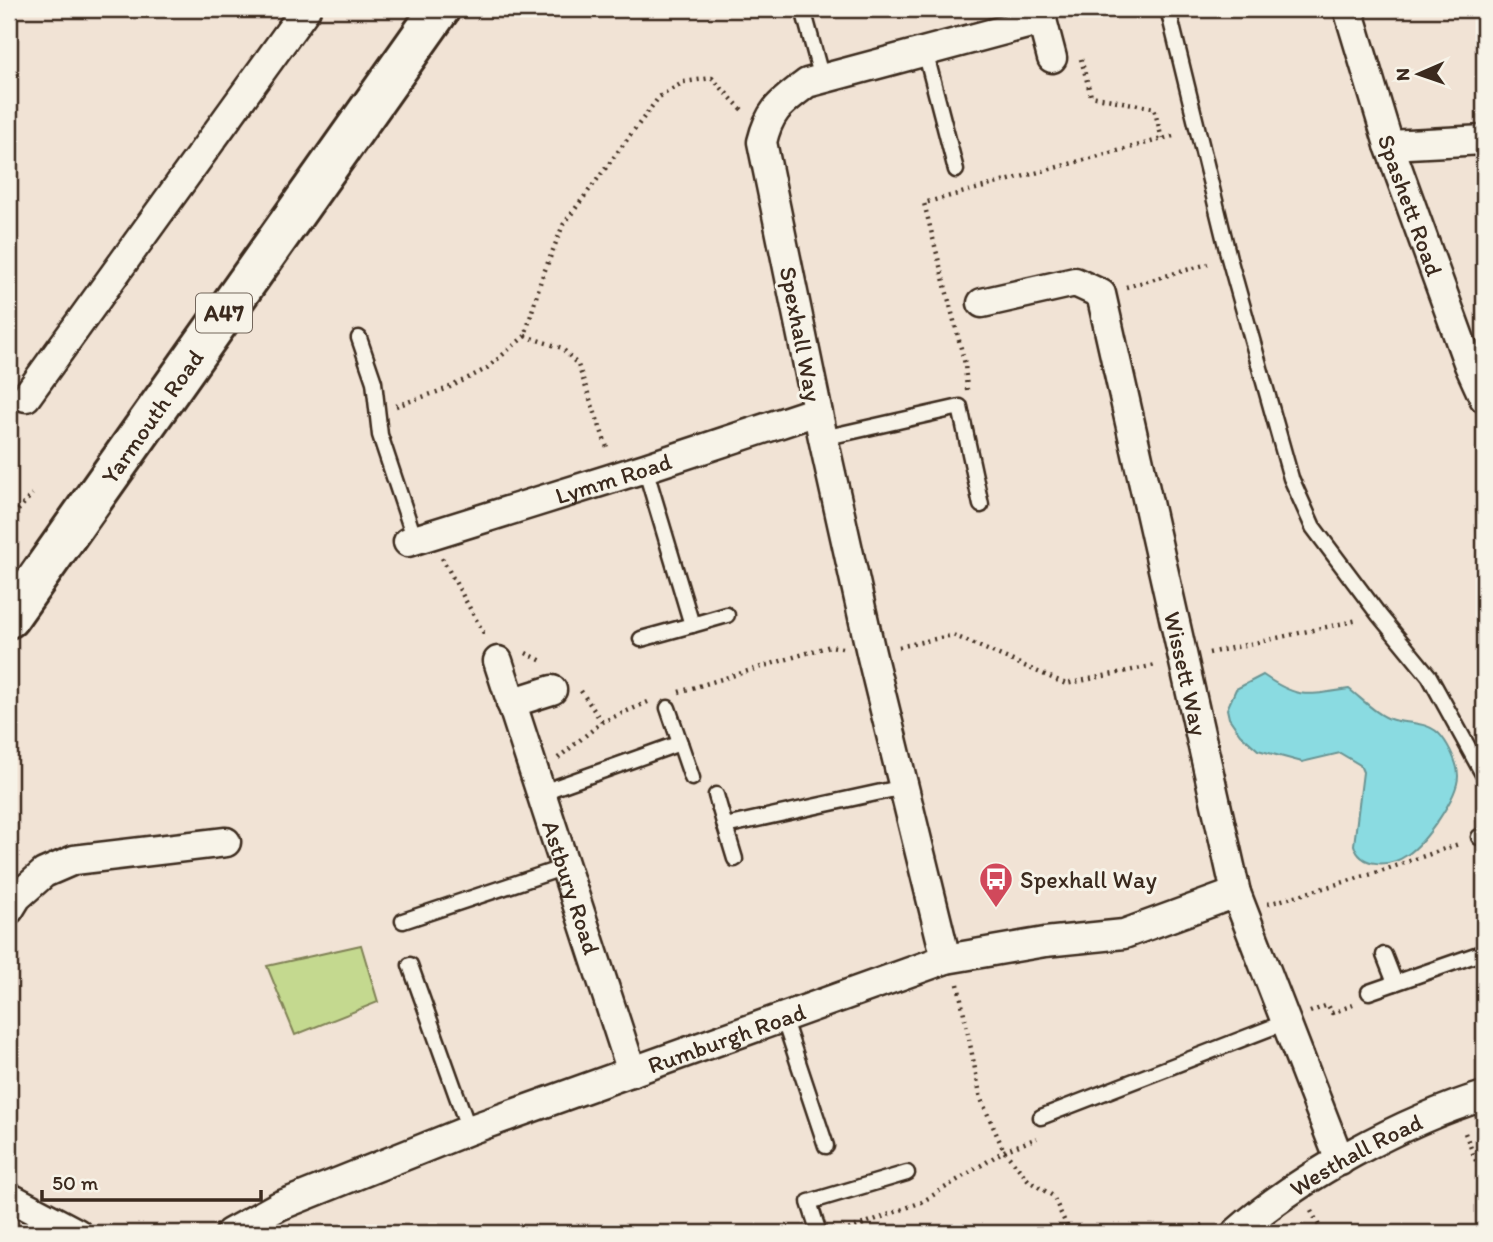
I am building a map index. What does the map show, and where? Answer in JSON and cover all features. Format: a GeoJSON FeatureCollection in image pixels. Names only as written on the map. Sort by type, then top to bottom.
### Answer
{"type":"FeatureCollection","features":[{"type":"Feature","properties":{"kind":"highway","name":"Yarmouth Road"},"geometry":{"type":"LineString","coordinates":[[9,618],[440,9]]}},
{"type":"Feature","properties":{"kind":"street"},"geometry":{"type":"LineString","coordinates":[[26,397],[306,9]]}},
{"type":"Feature","properties":{"kind":"street","name":"Spashett Road"},"geometry":{"type":"LineString","coordinates":[[1348,9],[1389,145],[1469,365],[1484,398]]}},
{"type":"Feature","properties":{"kind":"street"},"geometry":{"type":"LineString","coordinates":[[768,121],[780,104],[807,83],[925,51],[1040,15],[1052,58]]}},
{"type":"Feature","properties":{"kind":"street","name":"Spexhall Way"},"geometry":{"type":"LineString","coordinates":[[768,121],[762,142],[820,424],[871,653],[949,958]]}},
{"type":"Feature","properties":{"kind":"street"},"geometry":{"type":"LineString","coordinates":[[1389,145],[1484,140]]}},
{"type":"Feature","properties":{"kind":"street"},"geometry":{"type":"LineString","coordinates":[[982,303],[1075,282],[1101,294]]}},
{"type":"Feature","properties":{"kind":"street","name":"Wissett Way"},"geometry":{"type":"LineString","coordinates":[[1101,294],[1240,902],[1339,1161]]}},
{"type":"Feature","properties":{"kind":"street","name":"Lymm Road"},"geometry":{"type":"LineString","coordinates":[[412,541],[645,468],[820,424]]}},
{"type":"Feature","properties":{"kind":"street","name":"Astbury Road"},"geometry":{"type":"LineString","coordinates":[[498,661],[632,1072]]}},
{"type":"Feature","properties":{"kind":"street"},"geometry":{"type":"LineString","coordinates":[[511,703],[552,691]]}},
{"type":"Feature","properties":{"kind":"street"},"geometry":{"type":"LineString","coordinates":[[9,910],[17,897],[44,873],[74,860],[226,842]]}},
{"type":"Feature","properties":{"kind":"street","name":"Rumburgh Road"},"geometry":{"type":"LineString","coordinates":[[230,1233],[279,1206],[469,1130],[949,958],[1045,942],[1124,934],[1240,902]]}},
{"type":"Feature","properties":{"kind":"street","name":"Westhall Road"},"geometry":{"type":"LineString","coordinates":[[1236,1233],[1254,1217],[1339,1161],[1447,1107],[1484,1096]]}},
{"type":"Feature","properties":{"kind":"street"},"geometry":{"type":"LineString","coordinates":[[9,1198],[77,1233]]}},
{"type":"Feature","properties":{"kind":"lane"},"geometry":{"type":"LineString","coordinates":[[803,9],[822,79]]}},
{"type":"Feature","properties":{"kind":"lane"},"geometry":{"type":"LineString","coordinates":[[1168,9],[1229,258],[1291,478],[1313,527],[1429,676],[1484,776]]}},
{"type":"Feature","properties":{"kind":"lane"},"geometry":{"type":"LineString","coordinates":[[925,51],[956,170]]}},
{"type":"Feature","properties":{"kind":"lane"},"geometry":{"type":"LineString","coordinates":[[359,338],[374,382],[380,435],[412,541]]}},
{"type":"Feature","properties":{"kind":"lane"},"geometry":{"type":"LineString","coordinates":[[820,424],[960,407],[981,505]]}},
{"type":"Feature","properties":{"kind":"lane"},"geometry":{"type":"LineString","coordinates":[[645,468],[692,625]]}},
{"type":"Feature","properties":{"kind":"lane"},"geometry":{"type":"LineString","coordinates":[[641,639],[727,615]]}},
{"type":"Feature","properties":{"kind":"lane"},"geometry":{"type":"LineString","coordinates":[[666,700],[692,778]]}},
{"type":"Feature","properties":{"kind":"lane"},"geometry":{"type":"LineString","coordinates":[[538,785],[680,743]]}},
{"type":"Feature","properties":{"kind":"lane"},"geometry":{"type":"LineString","coordinates":[[725,826],[904,787]]}},
{"type":"Feature","properties":{"kind":"lane"},"geometry":{"type":"LineString","coordinates":[[716,795],[735,859]]}},
{"type":"Feature","properties":{"kind":"lane"},"geometry":{"type":"LineString","coordinates":[[403,921],[565,867]]}},
{"type":"Feature","properties":{"kind":"lane"},"geometry":{"type":"LineString","coordinates":[[1369,992],[1484,952]]}},
{"type":"Feature","properties":{"kind":"lane"},"geometry":{"type":"LineString","coordinates":[[1384,955],[1395,983]]}},
{"type":"Feature","properties":{"kind":"lane"},"geometry":{"type":"LineString","coordinates":[[410,965],[469,1130]]}},
{"type":"Feature","properties":{"kind":"lane"},"geometry":{"type":"LineString","coordinates":[[783,1017],[826,1146]]}},
{"type":"Feature","properties":{"kind":"lane"},"geometry":{"type":"LineString","coordinates":[[1041,1117],[1286,1021]]}},
{"type":"Feature","properties":{"kind":"lane"},"geometry":{"type":"LineString","coordinates":[[819,1233],[809,1202],[907,1173]]}},
{"type":"Feature","properties":{"kind":"path"},"geometry":{"type":"LineString","coordinates":[[1052,58],[1081,59],[1091,96],[1153,108],[1162,139]]}},
{"type":"Feature","properties":{"kind":"path"},"geometry":{"type":"LineString","coordinates":[[377,413],[446,389],[486,369],[525,336],[541,280],[563,225],[659,97],[684,82],[712,78],[747,114],[768,121]]}},
{"type":"Feature","properties":{"kind":"path"},"geometry":{"type":"LineString","coordinates":[[960,407],[967,394],[965,364],[925,203],[1198,130]]}},
{"type":"Feature","properties":{"kind":"path"},"geometry":{"type":"LineString","coordinates":[[1101,294],[1229,258]]}},
{"type":"Feature","properties":{"kind":"path"},"geometry":{"type":"LineString","coordinates":[[525,336],[562,348],[578,365],[617,477]]}},
{"type":"Feature","properties":{"kind":"path"},"geometry":{"type":"LineString","coordinates":[[9,521],[32,494]]}},
{"type":"Feature","properties":{"kind":"path"},"geometry":{"type":"LineString","coordinates":[[538,785],[602,722],[830,646],[871,653],[953,635],[1066,684],[1379,615]]}},
{"type":"Feature","properties":{"kind":"path"},"geometry":{"type":"LineString","coordinates":[[1240,902],[1372,874],[1482,836]]}},
{"type":"Feature","properties":{"kind":"path"},"geometry":{"type":"LineString","coordinates":[[949,958],[981,1099],[1004,1151],[1029,1181],[1054,1196],[1070,1233]]}},
{"type":"Feature","properties":{"kind":"path"},"geometry":{"type":"LineString","coordinates":[[1286,1021],[1328,1005],[1332,1013],[1370,999],[1369,992]]}},
{"type":"Feature","properties":{"kind":"path"},"geometry":{"type":"LineString","coordinates":[[843,1233],[842,1230],[922,1202],[1004,1151],[1038,1137],[1041,1117]]}},
{"type":"Feature","properties":{"kind":"path"},"geometry":{"type":"LineString","coordinates":[[1463,1128],[1484,1181]]}},
{"type":"Feature","properties":{"kind":"path"},"geometry":{"type":"LineString","coordinates":[[1310,1210],[1323,1233]]}},
{"type":"Feature","properties":{"kind":"path"},"geometry":{"type":"LineString","coordinates":[[1182,1233],[1208,1223]]}},
{"type":"Feature","properties":{"kind":"green space"},"geometry":{"type":"Polygon","coordinates":[[[361,945],[378,1002],[295,1035],[267,966],[361,945]]]}},
{"type":"Feature","properties":{"kind":"water"},"geometry":{"type":"Polygon","coordinates":[[[1263,675],[1286,689],[1304,694],[1349,689],[1387,718],[1432,728],[1442,737],[1456,766],[1457,785],[1447,807],[1423,841],[1407,855],[1392,862],[1376,863],[1362,858],[1354,845],[1363,772],[1360,765],[1340,753],[1302,762],[1258,750],[1240,734],[1229,718],[1227,709],[1236,689],[1263,675]]]}},
{"type":"Feature","properties":{"kind":"place","name":"Spexhall Way"},"geometry":{"type":"Point","coordinates":[996,909]}}]}
